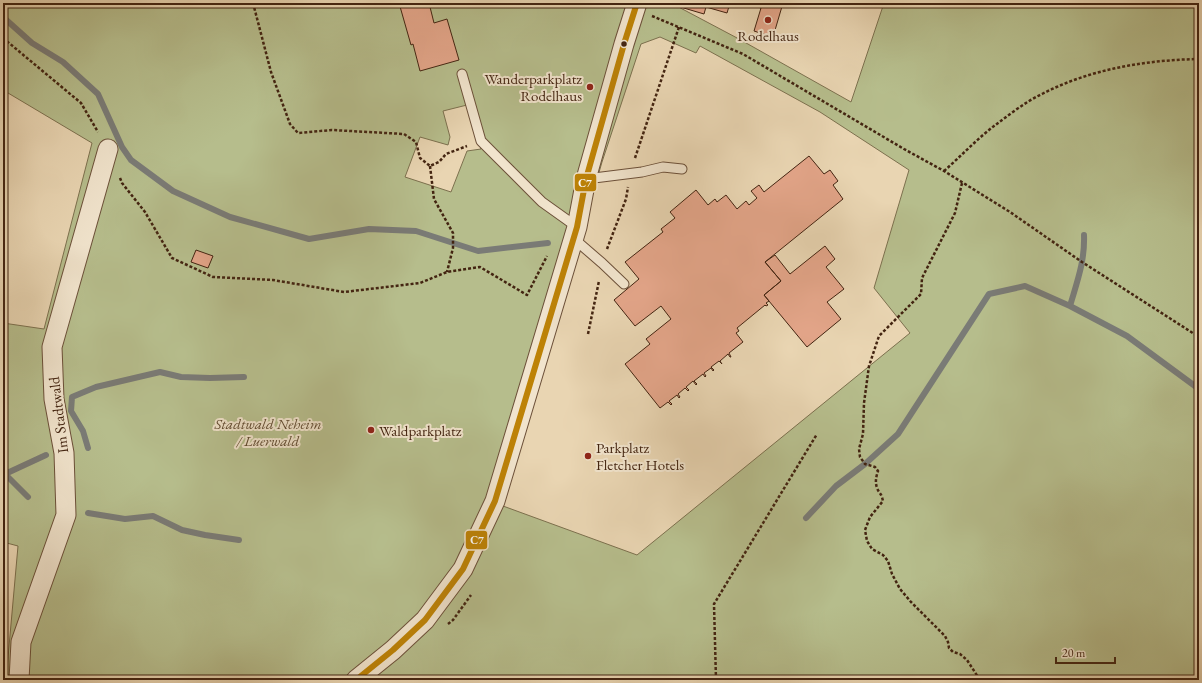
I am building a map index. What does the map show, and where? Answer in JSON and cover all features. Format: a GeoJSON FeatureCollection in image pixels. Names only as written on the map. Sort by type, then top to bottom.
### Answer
{"type":"FeatureCollection","features":[{"type":"Feature","properties":{"kind":"street"},"geometry":{"type":"LineString","coordinates":[[356,680],[393,650],[425,620],[463,569],[495,501],[575,232],[586,180],[636,6]]}},
{"type":"Feature","properties":{"kind":"street","name":"Im Stadtwald"},"geometry":{"type":"LineString","coordinates":[[18,680],[21,642],[66,515],[64,453],[54,399],[52,347],[108,149]]}},
{"type":"Feature","properties":{"kind":"lane"},"geometry":{"type":"LineString","coordinates":[[462,74],[481,141],[542,202],[575,232],[602,263],[624,284]]}},
{"type":"Feature","properties":{"kind":"lane"},"geometry":{"type":"LineString","coordinates":[[586,180],[642,172],[663,167],[682,169]]}},
{"type":"Feature","properties":{"kind":"path"},"geometry":{"type":"LineString","coordinates":[[253,3],[271,72],[290,124],[298,132],[332,130],[404,134],[416,142],[420,158],[430,166],[434,199],[453,233],[453,248],[447,272]]}},
{"type":"Feature","properties":{"kind":"path"},"geometry":{"type":"LineString","coordinates":[[636,6],[743,54],[944,172],[1010,212],[1082,262],[1199,337]]}},
{"type":"Feature","properties":{"kind":"path"},"geometry":{"type":"LineString","coordinates":[[3,38],[81,104],[108,149]]}},
{"type":"Feature","properties":{"kind":"path"},"geometry":{"type":"LineString","coordinates":[[944,172],[992,127],[1041,94],[1089,76],[1128,66],[1148,62],[1199,59]]}},
{"type":"Feature","properties":{"kind":"path"},"geometry":{"type":"LineString","coordinates":[[430,166],[439,162],[446,154],[481,141]]}},
{"type":"Feature","properties":{"kind":"path"},"geometry":{"type":"LineString","coordinates":[[119,176],[122,183],[145,212],[172,258],[213,277],[273,280],[344,292],[420,282],[447,272],[480,267],[527,294],[548,253],[575,232]]}},
{"type":"Feature","properties":{"kind":"path"},"geometry":{"type":"LineString","coordinates":[[962,183],[955,213],[922,278],[921,294],[879,336],[869,366],[864,403],[863,434],[859,449],[860,457],[865,464],[875,467],[878,471],[876,482],[878,489],[882,494],[883,501],[870,517],[865,530],[867,541],[872,549],[883,555],[888,561],[892,574],[900,589],[945,636],[949,648],[967,660],[980,680]]}},
{"type":"Feature","properties":{"kind":"path"},"geometry":{"type":"LineString","coordinates":[[716,680],[714,604],[816,434]]}},
{"type":"Feature","properties":{"kind":"green space","name":"Stadtwald Neheim / Luerwald"},"geometry":{"type":"Polygon","coordinates":[[[3,3],[671,3],[739,39],[851,102],[884,3],[1199,3],[1199,680],[6,680],[18,546],[3,542],[3,323],[44,329],[92,143],[3,90],[3,3]],[[660,37],[641,44],[602,162],[503,506],[637,555],[910,333],[874,288],[909,170],[820,112],[700,46],[696,53],[660,37]],[[467,105],[443,111],[450,137],[448,145],[420,137],[405,177],[451,192],[467,151],[481,149],[467,105]]]}},
{"type":"Feature","properties":{"kind":"building"},"geometry":{"type":"Polygon","coordinates":[[[399,3],[429,3],[434,23],[447,19],[459,60],[420,71],[413,44],[411,45],[399,3]]]}},
{"type":"Feature","properties":{"kind":"building","name":"Rodelhaus"},"geometry":{"type":"Polygon","coordinates":[[[678,3],[730,3],[727,13],[706,7],[704,14],[677,6],[678,3]]]}},
{"type":"Feature","properties":{"kind":"building","name":"Rodelhaus"},"geometry":{"type":"Polygon","coordinates":[[[744,3],[783,3],[773,37],[754,31],[761,8],[744,3]]]}},
{"type":"Feature","properties":{"kind":"building"},"geometry":{"type":"Polygon","coordinates":[[[809,156],[824,174],[830,170],[838,181],[833,185],[843,199],[765,262],[781,281],[764,295],[769,301],[766,303],[768,305],[765,305],[737,328],[739,331],[736,333],[743,342],[729,353],[731,357],[728,354],[720,361],[722,364],[719,361],[711,367],[714,370],[713,371],[711,368],[704,373],[706,376],[705,377],[703,374],[694,381],[697,384],[696,385],[693,381],[686,387],[689,390],[688,391],[685,388],[678,394],[680,397],[679,398],[677,395],[669,401],[672,404],[671,405],[668,402],[660,408],[625,364],[650,344],[646,339],[671,319],[661,306],[635,326],[614,300],[639,279],[625,262],[663,232],[661,229],[675,218],[670,212],[696,190],[708,205],[715,199],[717,202],[726,195],[737,209],[746,201],[749,205],[757,198],[751,191],[759,185],[764,192],[809,156]]]}},
{"type":"Feature","properties":{"kind":"building"},"geometry":{"type":"Polygon","coordinates":[[[825,246],[835,259],[826,267],[844,289],[827,302],[841,319],[807,347],[764,295],[781,281],[765,262],[775,255],[790,274],[825,246]]]}},
{"type":"Feature","properties":{"kind":"building"},"geometry":{"type":"Polygon","coordinates":[[[196,250],[213,256],[208,268],[191,262],[196,250]]]}},
{"type":"Feature","properties":{"kind":"waterway"},"geometry":{"type":"LineString","coordinates":[[3,17],[32,43],[63,62],[98,94],[122,147],[131,160],[173,191],[230,217],[309,239],[369,229],[416,231],[478,251],[548,243]]}},
{"type":"Feature","properties":{"kind":"waterway"},"geometry":{"type":"LineString","coordinates":[[1070,306],[1082,263],[1084,235]]}},
{"type":"Feature","properties":{"kind":"waterway"},"geometry":{"type":"LineString","coordinates":[[806,518],[836,486],[865,464],[898,434],[989,294],[1025,286],[1070,306],[1127,336],[1199,389]]}},
{"type":"Feature","properties":{"kind":"waterway"},"geometry":{"type":"LineString","coordinates":[[88,448],[83,431],[71,411],[72,397],[96,387],[160,372],[181,377],[244,377]]}},
{"type":"Feature","properties":{"kind":"waterway"},"geometry":{"type":"LineString","coordinates":[[5,474],[46,455]]}},
{"type":"Feature","properties":{"kind":"waterway"},"geometry":{"type":"LineString","coordinates":[[3,472],[28,497]]}},
{"type":"Feature","properties":{"kind":"waterway"},"geometry":{"type":"LineString","coordinates":[[88,513],[125,519],[153,516],[182,530],[239,540]]}},
{"type":"Feature","properties":{"kind":"transit line","name":"C7"},"geometry":{"type":"LineString","coordinates":[[356,680],[393,650],[425,620],[463,569],[495,501],[577,227],[586,179],[637,3]]}},
{"type":"Feature","properties":{"kind":"place","name":"Rodelhaus"},"geometry":{"type":"Point","coordinates":[768,20]}},
{"type":"Feature","properties":{"kind":"place","name":"Wanderparkplatz Rodelhaus"},"geometry":{"type":"Point","coordinates":[590,87]}},
{"type":"Feature","properties":{"kind":"place","name":"Waldparkplatz"},"geometry":{"type":"Point","coordinates":[371,430]}},
{"type":"Feature","properties":{"kind":"place","name":"Parkplatz Fletcher Hotels"},"geometry":{"type":"Point","coordinates":[588,456]}}]}
